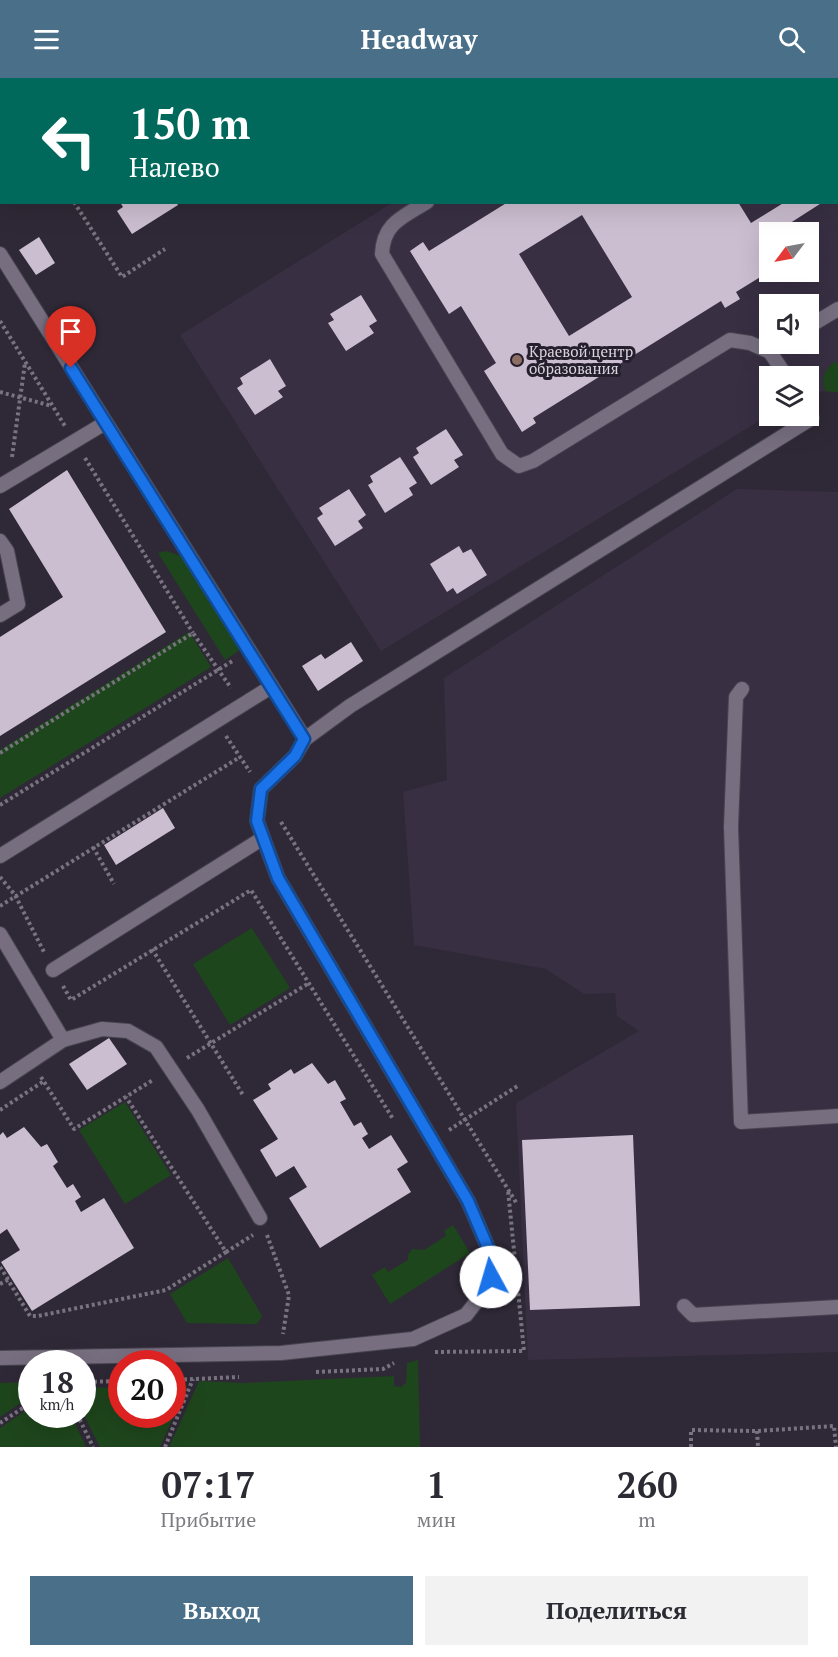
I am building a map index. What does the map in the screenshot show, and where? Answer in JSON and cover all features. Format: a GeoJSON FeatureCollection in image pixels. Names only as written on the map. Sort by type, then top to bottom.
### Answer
{"type":"FeatureCollection","features":[{"type":"Feature","properties":{"kind":"lane"},"geometry":{"type":"LineString","coordinates":[[424,204],[396,221],[383,236],[382,254],[502,454],[519,466],[533,461],[730,340],[750,343],[759,347]]}},
{"type":"Feature","properties":{"kind":"lane"},"geometry":{"type":"LineString","coordinates":[[1,258],[304,739]]}},
{"type":"Feature","properties":{"kind":"lane"},"geometry":{"type":"LineString","coordinates":[[819,320],[838,309]]}},
{"type":"Feature","properties":{"kind":"lane"},"geometry":{"type":"LineString","coordinates":[[4,484],[105,423]]}},
{"type":"Feature","properties":{"kind":"lane"},"geometry":{"type":"LineString","coordinates":[[0,1358],[280,1353],[413,1339],[466,1315],[483,1293],[491,1277],[492,1257],[468,1201],[278,878],[257,821],[261,789],[295,756],[304,739],[360,700],[799,426]]}},
{"type":"Feature","properties":{"kind":"lane"},"geometry":{"type":"LineString","coordinates":[[0,541],[6,551],[18,604],[0,615]]}},
{"type":"Feature","properties":{"kind":"lane"},"geometry":{"type":"LineString","coordinates":[[0,856],[271,687]]}},
{"type":"Feature","properties":{"kind":"lane"},"geometry":{"type":"LineString","coordinates":[[742,689],[736,697],[731,827],[741,1122],[838,1116]]}},
{"type":"Feature","properties":{"kind":"lane"},"geometry":{"type":"LineString","coordinates":[[53,970],[263,838]]}},
{"type":"Feature","properties":{"kind":"lane"},"geometry":{"type":"LineString","coordinates":[[0,934],[63,1040]]}},
{"type":"Feature","properties":{"kind":"lane"},"geometry":{"type":"LineString","coordinates":[[0,1082],[63,1040],[102,1029],[128,1031],[156,1047],[198,1110],[262,1223]]}},
{"type":"Feature","properties":{"kind":"lane"},"geometry":{"type":"LineString","coordinates":[[684,1306],[693,1315],[838,1307]]}},
{"type":"Feature","properties":{"kind":"path"},"geometry":{"type":"LineString","coordinates":[[75,204],[122,277],[165,249]]}},
{"type":"Feature","properties":{"kind":"path"},"geometry":{"type":"LineString","coordinates":[[0,321],[64,424]]}},
{"type":"Feature","properties":{"kind":"path"},"geometry":{"type":"LineString","coordinates":[[4,484],[26,362]]}},
{"type":"Feature","properties":{"kind":"path"},"geometry":{"type":"LineString","coordinates":[[0,393],[53,406]]}},
{"type":"Feature","properties":{"kind":"path"},"geometry":{"type":"LineString","coordinates":[[86,459],[193,633],[243,704]]}},
{"type":"Feature","properties":{"kind":"path"},"geometry":{"type":"LineString","coordinates":[[0,753],[193,633]]}},
{"type":"Feature","properties":{"kind":"path"},"geometry":{"type":"LineString","coordinates":[[0,805],[248,651]]}},
{"type":"Feature","properties":{"kind":"path"},"geometry":{"type":"LineString","coordinates":[[216,720],[261,789]]}},
{"type":"Feature","properties":{"kind":"path"},"geometry":{"type":"LineString","coordinates":[[0,906],[240,756]]}},
{"type":"Feature","properties":{"kind":"path"},"geometry":{"type":"LineString","coordinates":[[279,819],[517,1203]]}},
{"type":"Feature","properties":{"kind":"path"},"geometry":{"type":"LineString","coordinates":[[93,847],[114,884]]}},
{"type":"Feature","properties":{"kind":"path"},"geometry":{"type":"LineString","coordinates":[[0,877],[15,896],[71,1000],[251,890],[395,1122]]}},
{"type":"Feature","properties":{"kind":"path"},"geometry":{"type":"LineString","coordinates":[[153,949],[243,1095]]}},
{"type":"Feature","properties":{"kind":"path"},"geometry":{"type":"LineString","coordinates":[[0,1110],[44,1081]]}},
{"type":"Feature","properties":{"kind":"path"},"geometry":{"type":"LineString","coordinates":[[433,1140],[519,1085]]}},
{"type":"Feature","properties":{"kind":"path"},"geometry":{"type":"LineString","coordinates":[[126,1097],[226,1252]]}},
{"type":"Feature","properties":{"kind":"path"},"geometry":{"type":"LineString","coordinates":[[0,1267],[30,1316],[38,1316],[166,1290],[226,1252],[262,1223],[288,1295],[280,1353]]}},
{"type":"Feature","properties":{"kind":"path"},"geometry":{"type":"LineString","coordinates":[[0,1284],[8,1280]]}},
{"type":"Feature","properties":{"kind":"path"},"geometry":{"type":"LineString","coordinates":[[165,1447],[193,1379]]}},
{"type":"Feature","properties":{"kind":"path"},"geometry":{"type":"LineString","coordinates":[[0,1423],[18,1411]]}},
{"type":"Feature","properties":{"kind":"path"},"geometry":{"type":"LineString","coordinates":[[691,1447],[691,1430],[757,1431],[834,1426],[836,1447]]}},
{"type":"Feature","properties":{"kind":"path"},"geometry":{"type":"LineString","coordinates":[[84,1428],[93,1447]]}},
{"type":"Feature","properties":{"kind":"path"},"geometry":{"type":"LineString","coordinates":[[757,1431],[758,1447]]}},
{"type":"Feature","properties":{"kind":"shaded area","name":"Краевой центр образования"},"geometry":{"type":"Polygon","coordinates":[[[390,204],[838,204],[838,392],[819,391],[819,366],[759,366],[759,421],[381,651],[180,335],[390,204]]]}},
{"type":"Feature","properties":{"kind":"shaded area"},"geometry":{"type":"Polygon","coordinates":[[[737,489],[838,492],[838,1352],[528,1360],[516,1103],[639,1031],[617,1016],[615,993],[584,994],[546,969],[414,945],[403,792],[447,780],[444,678],[737,489]]]}},
{"type":"Feature","properties":{"kind":"green space"},"geometry":{"type":"Polygon","coordinates":[[[835,361],[838,366],[838,392],[825,391],[824,374],[835,361]]]}},
{"type":"Feature","properties":{"kind":"green space"},"geometry":{"type":"Polygon","coordinates":[[[166,551],[181,556],[241,649],[225,660],[158,553],[166,551]]]}},
{"type":"Feature","properties":{"kind":"green space"},"geometry":{"type":"Polygon","coordinates":[[[189,632],[211,667],[0,798],[0,750],[189,632]]]}},
{"type":"Feature","properties":{"kind":"green space"},"geometry":{"type":"Polygon","coordinates":[[[252,928],[290,988],[230,1025],[193,964],[252,928]]]}},
{"type":"Feature","properties":{"kind":"green space"},"geometry":{"type":"Polygon","coordinates":[[[125,1102],[171,1175],[125,1204],[79,1130],[125,1102]]]}},
{"type":"Feature","properties":{"kind":"green space"},"geometry":{"type":"Polygon","coordinates":[[[453,1225],[470,1253],[390,1304],[372,1275],[385,1267],[388,1272],[408,1260],[412,1249],[424,1250],[446,1236],[444,1231],[453,1225]]]}},
{"type":"Feature","properties":{"kind":"green space"},"geometry":{"type":"Polygon","coordinates":[[[228,1258],[262,1316],[257,1324],[187,1323],[170,1294],[228,1258]]]}},
{"type":"Feature","properties":{"kind":"green space"},"geometry":{"type":"Polygon","coordinates":[[[418,1360],[420,1447],[169,1447],[178,1428],[186,1428],[186,1410],[199,1381],[244,1383],[394,1376],[394,1386],[401,1387],[406,1383],[407,1363],[418,1360]]]}},
{"type":"Feature","properties":{"kind":"green space"},"geometry":{"type":"Polygon","coordinates":[[[18,1382],[18,1405],[0,1417],[0,1383],[18,1382]]]}},
{"type":"Feature","properties":{"kind":"green space"},"geometry":{"type":"Polygon","coordinates":[[[108,1387],[108,1428],[168,1428],[160,1447],[100,1447],[90,1428],[96,1428],[96,1388],[108,1387]]]}},
{"type":"Feature","properties":{"kind":"green space"},"geometry":{"type":"Polygon","coordinates":[[[18,1416],[18,1428],[77,1428],[86,1447],[0,1447],[0,1428],[18,1416]]]}},
{"type":"Feature","properties":{"kind":"building"},"geometry":{"type":"Polygon","coordinates":[[[121,204],[178,205],[132,234],[117,211],[123,207],[121,204]]]}},
{"type":"Feature","properties":{"kind":"building"},"geometry":{"type":"Polygon","coordinates":[[[505,204],[739,204],[751,223],[782,204],[820,204],[792,222],[759,222],[759,278],[736,292],[740,299],[725,308],[721,301],[533,418],[536,423],[522,432],[484,371],[496,363],[461,306],[449,314],[410,251],[423,242],[429,251],[505,204]],[[582,215],[519,254],[569,336],[632,297],[582,215]]]}},
{"type":"Feature","properties":{"kind":"building"},"geometry":{"type":"Polygon","coordinates":[[[39,237],[55,263],[36,275],[19,250],[39,237]]]}},
{"type":"Feature","properties":{"kind":"building"},"geometry":{"type":"Polygon","coordinates":[[[361,295],[377,321],[369,326],[374,333],[346,351],[328,323],[334,320],[330,314],[361,295]]]}},
{"type":"Feature","properties":{"kind":"building"},"geometry":{"type":"Polygon","coordinates":[[[270,359],[286,386],[278,391],[283,397],[255,415],[237,388],[243,384],[240,378],[270,359]]]}},
{"type":"Feature","properties":{"kind":"building"},"geometry":{"type":"Polygon","coordinates":[[[446,429],[463,455],[454,460],[459,467],[431,485],[413,457],[419,453],[416,448],[446,429]]]}},
{"type":"Feature","properties":{"kind":"building"},"geometry":{"type":"Polygon","coordinates":[[[400,457],[417,483],[409,488],[413,495],[385,513],[368,485],[373,482],[370,476],[400,457]]]}},
{"type":"Feature","properties":{"kind":"building"},"geometry":{"type":"Polygon","coordinates":[[[67,470],[166,632],[0,736],[0,637],[63,597],[9,509],[67,470]]]}},
{"type":"Feature","properties":{"kind":"building"},"geometry":{"type":"Polygon","coordinates":[[[349,489],[366,515],[358,521],[363,528],[335,546],[317,518],[323,514],[319,508],[349,489]]]}},
{"type":"Feature","properties":{"kind":"building"},"geometry":{"type":"Polygon","coordinates":[[[459,546],[463,553],[471,549],[487,575],[457,594],[453,588],[447,592],[430,564],[459,546]]]}},
{"type":"Feature","properties":{"kind":"building"},"geometry":{"type":"Polygon","coordinates":[[[351,642],[363,661],[318,691],[302,666],[321,654],[325,659],[351,642]]]}},
{"type":"Feature","properties":{"kind":"building"},"geometry":{"type":"Polygon","coordinates":[[[163,808],[175,828],[116,865],[104,845],[163,808]]]}},
{"type":"Feature","properties":{"kind":"building"},"geometry":{"type":"Polygon","coordinates":[[[109,1038],[127,1064],[87,1090],[69,1064],[109,1038]]]}},
{"type":"Feature","properties":{"kind":"building"},"geometry":{"type":"Polygon","coordinates":[[[312,1063],[328,1084],[335,1080],[346,1099],[340,1102],[354,1126],[361,1122],[368,1134],[362,1138],[369,1149],[391,1135],[408,1162],[397,1169],[411,1192],[320,1248],[289,1198],[307,1187],[294,1166],[276,1177],[260,1150],[278,1139],[253,1100],[271,1089],[268,1084],[291,1069],[294,1074],[312,1063]]]}},
{"type":"Feature","properties":{"kind":"building"},"geometry":{"type":"Polygon","coordinates":[[[24,1127],[41,1147],[47,1144],[58,1162],[53,1166],[67,1188],[73,1184],[81,1197],[75,1201],[81,1212],[104,1198],[134,1248],[32,1311],[1,1262],[20,1250],[7,1229],[0,1234],[0,1135],[3,1132],[7,1138],[24,1127]]]}},
{"type":"Feature","properties":{"kind":"building"},"geometry":{"type":"Polygon","coordinates":[[[633,1135],[640,1306],[530,1310],[522,1140],[633,1135]]]}},
{"type":"Feature","properties":{"kind":"place","name":"Краевой центр образования"},"geometry":{"type":"Point","coordinates":[517,360]}},
{"type":"Feature","properties":{"kind":"route"},"geometry":{"type":"LineString","coordinates":[[71,368],[304,739],[295,756],[261,789],[257,821],[278,878],[468,1201],[492,1257],[491,1277]]}}]}
